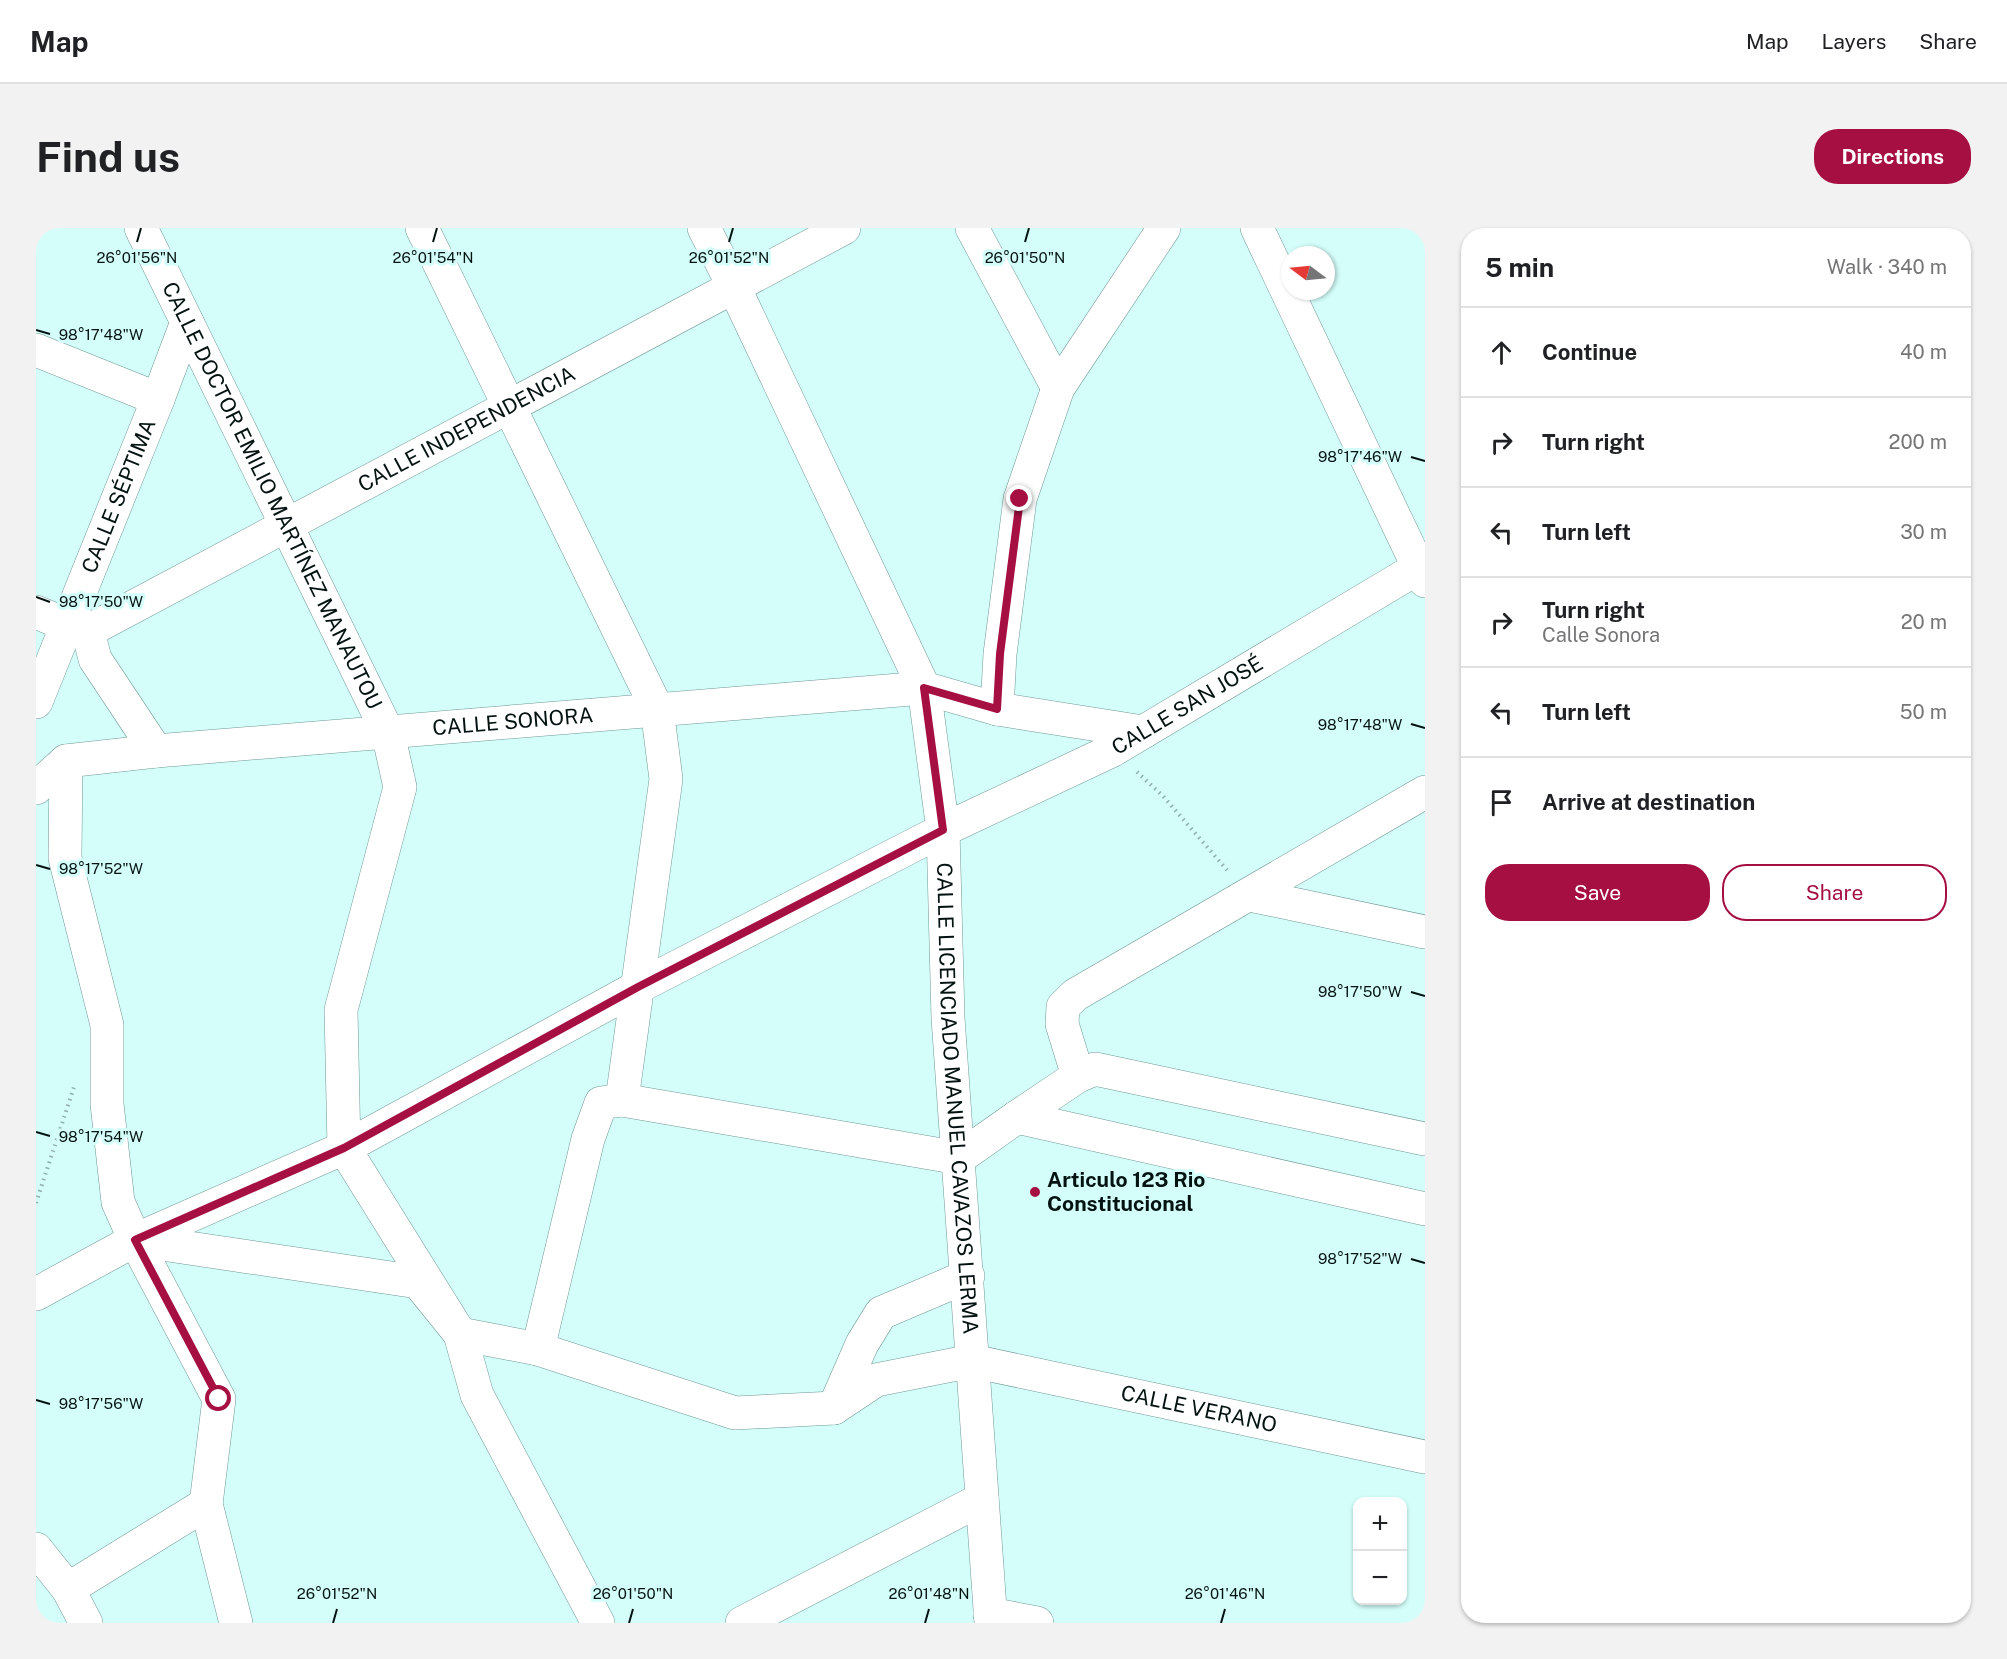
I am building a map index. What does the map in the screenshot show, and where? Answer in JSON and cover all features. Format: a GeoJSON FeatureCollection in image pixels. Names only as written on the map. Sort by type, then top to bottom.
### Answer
{"type":"FeatureCollection","features":[{"type":"Feature","properties":{"kind":"street","name":"CALLE DOCTOR EMILIO MARTÍNEZ MANAUTOU"},"geometry":{"type":"LineString","coordinates":[[141,228],[388,733],[400,787],[341,1010],[344,1148]]}},
{"type":"Feature","properties":{"kind":"street"},"geometry":{"type":"LineString","coordinates":[[422,228],[657,709],[666,779],[622,1100]]}},
{"type":"Feature","properties":{"kind":"street","name":"CALLE LICENCIADO MANUEL CAVAZOS LERMA"},"geometry":{"type":"LineString","coordinates":[[704,228],[924,688],[943,830],[948,1018],[991,1618]]}},
{"type":"Feature","properties":{"kind":"street","name":"CALLE INDEPENDENCIA"},"geometry":{"type":"LineString","coordinates":[[77,628],[286,525],[844,228]]}},
{"type":"Feature","properties":{"kind":"street"},"geometry":{"type":"LineString","coordinates":[[972,228],[1059,388]]}},
{"type":"Feature","properties":{"kind":"street"},"geometry":{"type":"LineString","coordinates":[[997,709],[1000,654],[1020,499],[1059,388],[1164,228]]}},
{"type":"Feature","properties":{"kind":"street"},"geometry":{"type":"LineString","coordinates":[[1257,228],[1423,572]]}},
{"type":"Feature","properties":{"kind":"street","name":"CALLE SÉPTIMA"},"geometry":{"type":"LineString","coordinates":[[36,702],[77,628],[187,322]]}},
{"type":"Feature","properties":{"kind":"street"},"geometry":{"type":"LineString","coordinates":[[36,350],[158,399]]}},
{"type":"Feature","properties":{"kind":"street","name":"CALLE SAN JOSÉ"},"geometry":{"type":"LineString","coordinates":[[36,1294],[135,1240],[344,1148],[638,987],[943,830],[1113,750],[1423,572]]}},
{"type":"Feature","properties":{"kind":"street"},"geometry":{"type":"LineString","coordinates":[[36,612],[77,628],[156,751]]}},
{"type":"Feature","properties":{"kind":"street","name":"CALLE SONORA"},"geometry":{"type":"LineString","coordinates":[[66,761],[156,751],[924,688],[997,709],[1143,732]]}},
{"type":"Feature","properties":{"kind":"street"},"geometry":{"type":"LineString","coordinates":[[36,788],[66,761]]}},
{"type":"Feature","properties":{"kind":"street"},"geometry":{"type":"LineString","coordinates":[[66,761],[65,858],[107,1025],[107,1104],[118,1202],[135,1240],[219,1399],[206,1504],[236,1623]]}},
{"type":"Feature","properties":{"kind":"street"},"geometry":{"type":"LineString","coordinates":[[1078,1076],[1062,1024],[1063,1007],[1075,994],[1425,792]]}},
{"type":"Feature","properties":{"kind":"street"},"geometry":{"type":"LineString","coordinates":[[1250,895],[1425,932]]}},
{"type":"Feature","properties":{"kind":"street"},"geometry":{"type":"LineString","coordinates":[[538,1349],[588,1139],[601,1103],[622,1100],[959,1158],[1078,1076],[1095,1069],[1425,1140]]}},
{"type":"Feature","properties":{"kind":"street"},"geometry":{"type":"LineString","coordinates":[[1017,1117],[1425,1209]]}},
{"type":"Feature","properties":{"kind":"street"},"geometry":{"type":"LineString","coordinates":[[344,1148],[460,1334],[477,1395],[598,1623]]}},
{"type":"Feature","properties":{"kind":"street"},"geometry":{"type":"LineString","coordinates":[[135,1240],[418,1282],[460,1334],[538,1349],[735,1413],[834,1408],[876,1380],[972,1361]]}},
{"type":"Feature","properties":{"kind":"street"},"geometry":{"type":"LineString","coordinates":[[834,1408],[862,1344],[880,1313],[968,1276]]}},
{"type":"Feature","properties":{"kind":"street","name":"CALLE VERANO"},"geometry":{"type":"LineString","coordinates":[[972,1361],[1425,1457]]}},
{"type":"Feature","properties":{"kind":"street"},"geometry":{"type":"LineString","coordinates":[[742,1623],[982,1499]]}},
{"type":"Feature","properties":{"kind":"street"},"geometry":{"type":"LineString","coordinates":[[68,1589],[206,1504]]}},
{"type":"Feature","properties":{"kind":"street"},"geometry":{"type":"LineString","coordinates":[[36,1549],[68,1589],[86,1623]]}},
{"type":"Feature","properties":{"kind":"street"},"geometry":{"type":"LineString","coordinates":[[991,1618],[1037,1623]]}},
{"type":"Feature","properties":{"kind":"path"},"geometry":{"type":"LineString","coordinates":[[1113,750],[1163,796],[1250,895]]}},
{"type":"Feature","properties":{"kind":"path"},"geometry":{"type":"LineString","coordinates":[[36,1203],[76,1084]]}},
{"type":"Feature","properties":{"kind":"place","name":"Articulo 123 Rio Constitucional"},"geometry":{"type":"Point","coordinates":[1035,1192]}},
{"type":"Feature","properties":{"kind":"route"},"geometry":{"type":"LineString","coordinates":[[219,1399],[135,1240],[344,1148],[638,987],[943,830],[924,688],[997,709],[1000,654],[1020,499]]}}]}
